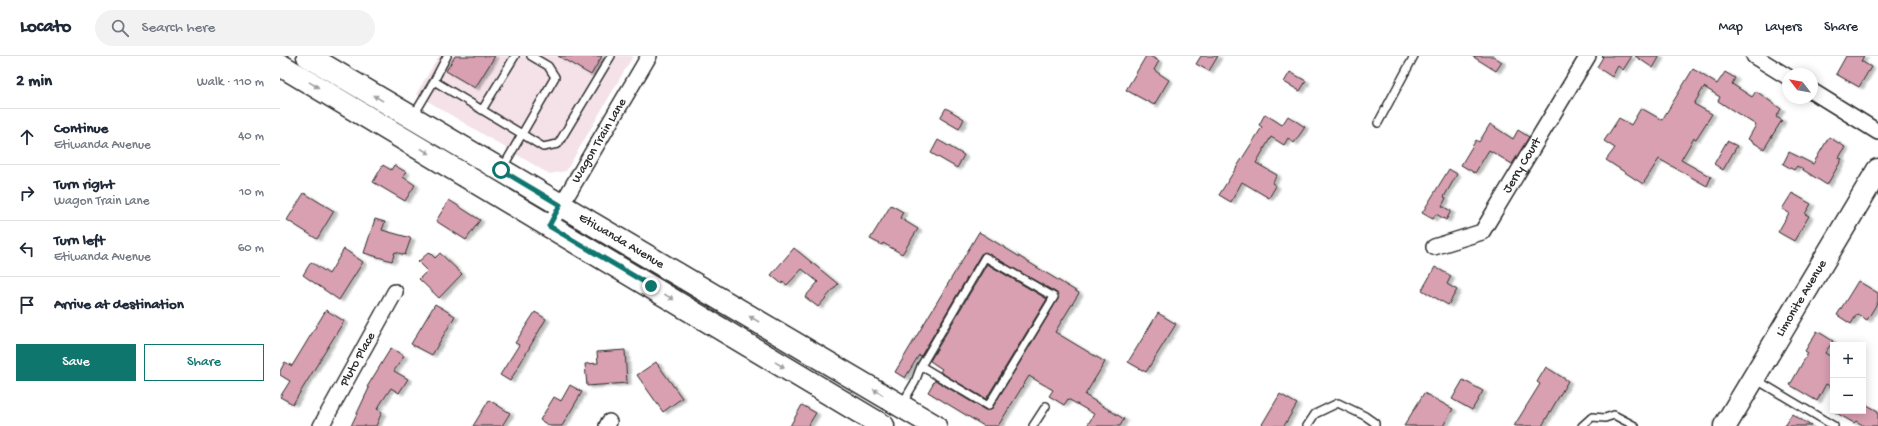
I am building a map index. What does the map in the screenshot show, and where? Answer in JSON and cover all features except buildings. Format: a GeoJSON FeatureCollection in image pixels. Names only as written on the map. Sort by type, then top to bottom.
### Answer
{"type":"FeatureCollection","features":[{"type":"Feature","properties":{"kind":"main road","name":"Etiwanda Avenue"},"geometry":{"type":"LineString","coordinates":[[308,56],[901,406],[925,423]]}},
{"type":"Feature","properties":{"kind":"main road","name":"Etiwanda Avenue"},"geometry":{"type":"LineString","coordinates":[[280,65],[883,426]]}},
{"type":"Feature","properties":{"kind":"main road","name":"Limonite Avenue"},"geometry":{"type":"LineString","coordinates":[[1725,426],[1878,170]]}},
{"type":"Feature","properties":{"kind":"street","name":"Wagon Train Lane"},"geometry":{"type":"LineString","coordinates":[[549,226],[649,56]]}},
{"type":"Feature","properties":{"kind":"street","name":"Jerry Court"},"geometry":{"type":"LineString","coordinates":[[1434,246],[1482,232],[1588,56]]}},
{"type":"Feature","properties":{"kind":"street"},"geometry":{"type":"LineString","coordinates":[[1754,56],[1782,73]]}},
{"type":"Feature","properties":{"kind":"street"},"geometry":{"type":"LineString","coordinates":[[1818,96],[1878,132]]}},
{"type":"Feature","properties":{"kind":"street","name":"Pluto Place"},"geometry":{"type":"LineString","coordinates":[[321,426],[395,292]]}},
{"type":"Feature","properties":{"kind":"lane"},"geometry":{"type":"LineString","coordinates":[[412,118],[447,56]]}},
{"type":"Feature","properties":{"kind":"lane"},"geometry":{"type":"LineString","coordinates":[[482,110],[515,56]]}},
{"type":"Feature","properties":{"kind":"lane"},"geometry":{"type":"LineString","coordinates":[[501,170],[555,77],[548,66],[531,56]]}},
{"type":"Feature","properties":{"kind":"lane"},"geometry":{"type":"LineString","coordinates":[[434,81],[543,148],[558,144],[611,56]]}},
{"type":"Feature","properties":{"kind":"lane"},"geometry":{"type":"LineString","coordinates":[[1378,123],[1414,56]]}},
{"type":"Feature","properties":{"kind":"lane"},"geometry":{"type":"LineString","coordinates":[[901,406],[915,382],[921,366],[985,257],[1054,297],[988,406],[921,366]]}},
{"type":"Feature","properties":{"kind":"lane"},"geometry":{"type":"LineString","coordinates":[[1753,378],[1834,426]]}},
{"type":"Feature","properties":{"kind":"lane"},"geometry":{"type":"LineString","coordinates":[[1307,426],[1315,414],[1338,403],[1365,416],[1375,423],[1375,426]]}},
{"type":"Feature","properties":{"kind":"lane"},"geometry":{"type":"LineString","coordinates":[[1033,426],[1046,406]]}},
{"type":"Feature","properties":{"kind":"lane"},"geometry":{"type":"LineString","coordinates":[[1582,426],[1592,417],[1605,418],[1614,415],[1635,426]]}},
{"type":"Feature","properties":{"kind":"shaded area"},"geometry":{"type":"Polygon","coordinates":[[[439,56],[633,56],[566,171],[549,174],[416,94],[439,56]]]}},
{"type":"Feature","properties":{"kind":"route"},"geometry":{"type":"LineString","coordinates":[[501,170],[560,205],[549,226],[651,286]]}}]}
